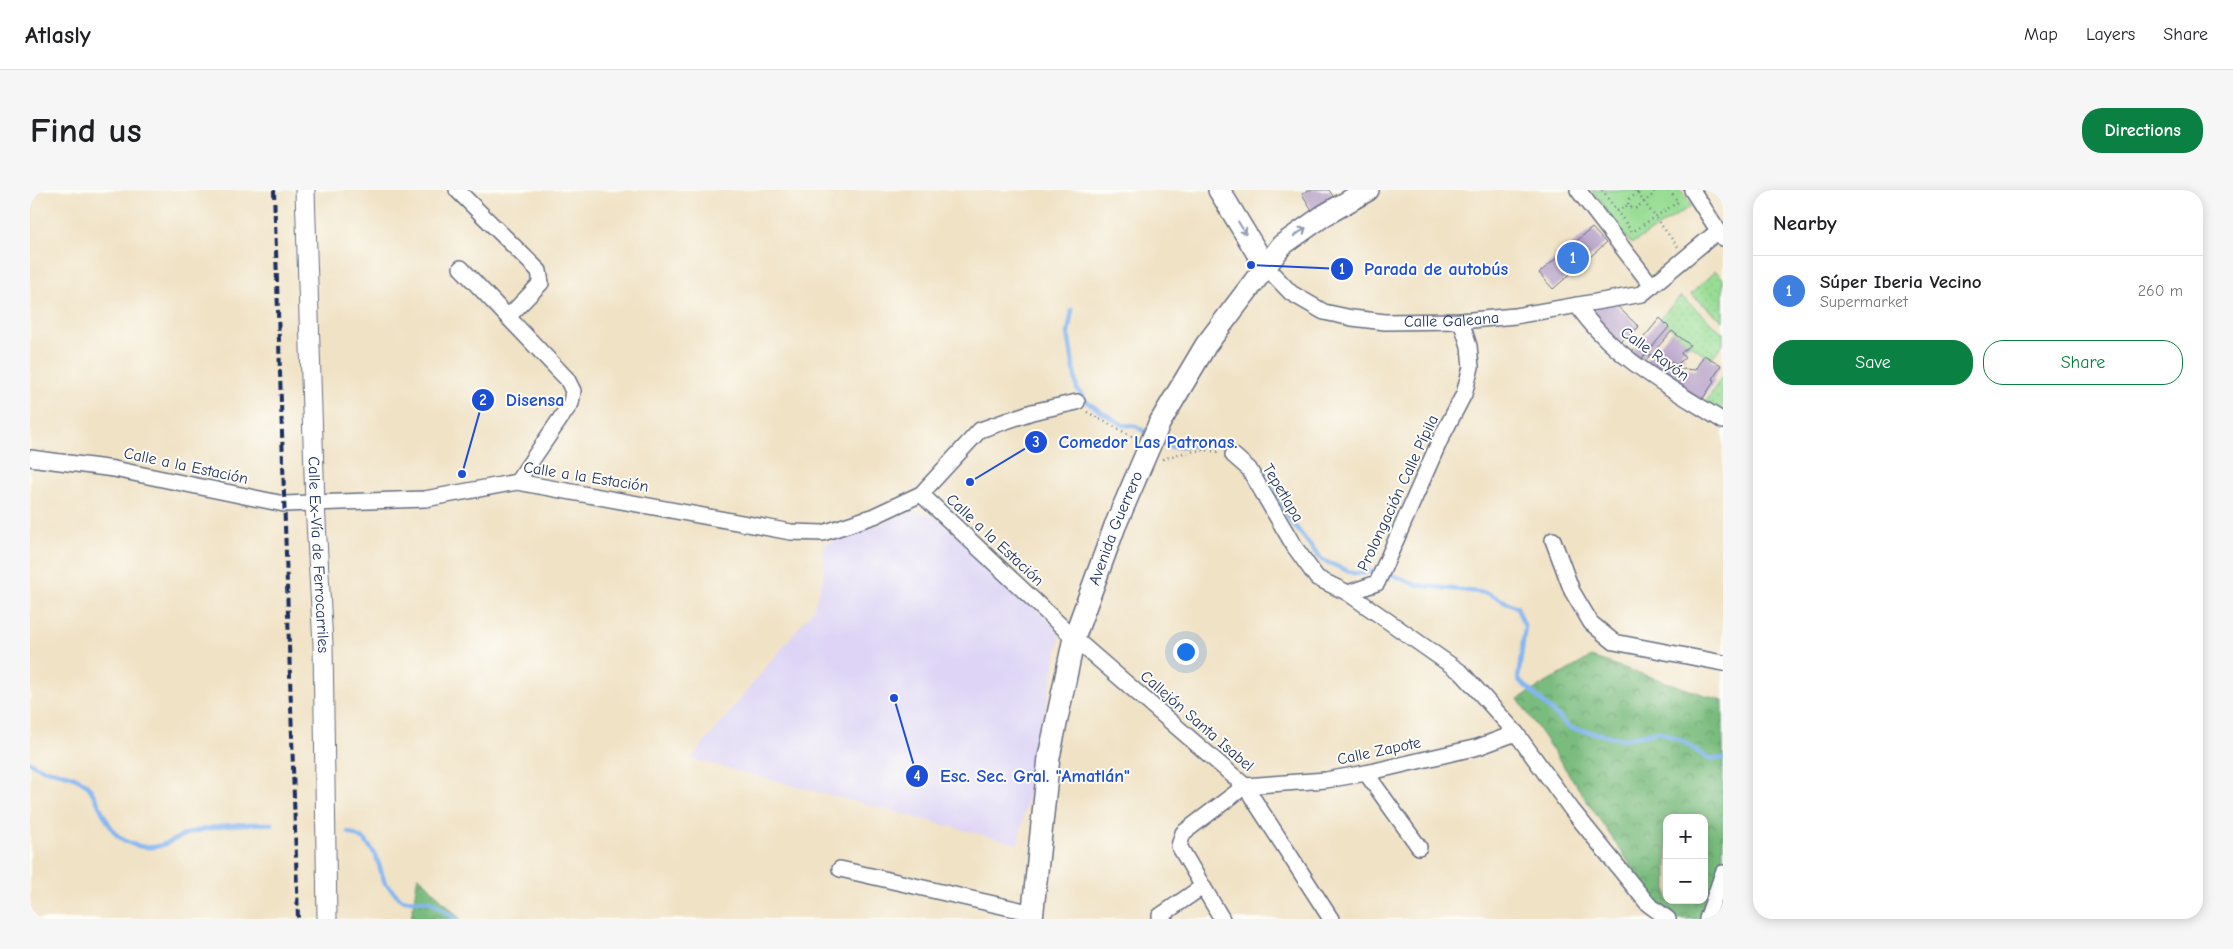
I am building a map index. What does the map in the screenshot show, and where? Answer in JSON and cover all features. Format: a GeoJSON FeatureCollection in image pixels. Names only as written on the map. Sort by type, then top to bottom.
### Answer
{"type":"FeatureCollection","features":[{"type":"Feature","properties":{"kind":"main road","name":"Calle Galeana"},"geometry":{"type":"LineString","coordinates":[[1219,190],[1264,266]]}},
{"type":"Feature","properties":{"kind":"main road","name":"Avenida Guerrero"},"geometry":{"type":"LineString","coordinates":[[1032,916],[1049,757],[1074,638],[1115,526],[1159,424],[1206,345],[1264,266],[1282,245],[1323,216],[1368,190]]}},
{"type":"Feature","properties":{"kind":"street","name":"Calle Ex-Vía de Ferrocarriles"},"geometry":{"type":"LineString","coordinates":[[305,190],[315,504],[323,644],[327,919]]}},
{"type":"Feature","properties":{"kind":"street"},"geometry":{"type":"LineString","coordinates":[[457,190],[539,271],[541,283],[508,317]]}},
{"type":"Feature","properties":{"kind":"street"},"geometry":{"type":"LineString","coordinates":[[1578,190],[1652,286]]}},
{"type":"Feature","properties":{"kind":"street"},"geometry":{"type":"LineString","coordinates":[[1692,190],[1721,234]]}},
{"type":"Feature","properties":{"kind":"street","name":"Calle Galeana"},"geometry":{"type":"LineString","coordinates":[[1264,266],[1291,292],[1324,312],[1385,322],[1461,321],[1515,316],[1642,294],[1686,258],[1721,234]]}},
{"type":"Feature","properties":{"kind":"street"},"geometry":{"type":"LineString","coordinates":[[461,268],[567,379],[573,391],[571,403],[517,482]]}},
{"type":"Feature","properties":{"kind":"street","name":"Calle Rayón"},"geometry":{"type":"LineString","coordinates":[[1577,305],[1588,321],[1605,339],[1650,375],[1723,421]]}},
{"type":"Feature","properties":{"kind":"street","name":"Prolongación Calle Pípila"},"geometry":{"type":"LineString","coordinates":[[1348,593],[1378,583],[1440,440],[1464,394],[1471,367],[1468,346],[1461,321]]}},
{"type":"Feature","properties":{"kind":"street"},"geometry":{"type":"LineString","coordinates":[[921,494],[980,430],[1032,412],[1077,402]]}},
{"type":"Feature","properties":{"kind":"street","name":"Tepetlapa"},"geometry":{"type":"LineString","coordinates":[[1233,456],[1249,469],[1294,546],[1317,578],[1348,593]]}},
{"type":"Feature","properties":{"kind":"street","name":"Calle a la Estación"},"geometry":{"type":"LineString","coordinates":[[30,458],[114,469],[284,504],[425,499],[517,482],[791,532],[823,533],[874,516],[921,494],[1074,638]]}},
{"type":"Feature","properties":{"kind":"street"},"geometry":{"type":"LineString","coordinates":[[1553,540],[1572,591],[1591,623],[1614,642],[1723,663]]}},
{"type":"Feature","properties":{"kind":"street"},"geometry":{"type":"LineString","coordinates":[[1348,593],[1462,673],[1516,732],[1572,810],[1648,904],[1668,919]]}},
{"type":"Feature","properties":{"kind":"street","name":"Callejón Santa Isabel"},"geometry":{"type":"LineString","coordinates":[[1074,638],[1245,786],[1331,919]]}},
{"type":"Feature","properties":{"kind":"street","name":"Calle Zapote"},"geometry":{"type":"LineString","coordinates":[[1245,786],[1326,780],[1366,773],[1478,747],[1516,732]]}},
{"type":"Feature","properties":{"kind":"street"},"geometry":{"type":"LineString","coordinates":[[1366,773],[1419,847]]}},
{"type":"Feature","properties":{"kind":"street"},"geometry":{"type":"LineString","coordinates":[[1222,919],[1179,846],[1183,833],[1245,786]]}},
{"type":"Feature","properties":{"kind":"street"},"geometry":{"type":"LineString","coordinates":[[840,869],[1032,916]]}},
{"type":"Feature","properties":{"kind":"street"},"geometry":{"type":"LineString","coordinates":[[1708,919],[1723,873]]}},
{"type":"Feature","properties":{"kind":"street"},"geometry":{"type":"LineString","coordinates":[[1160,919],[1160,916],[1202,887]]}},
{"type":"Feature","properties":{"kind":"path"},"geometry":{"type":"LineString","coordinates":[[1602,190],[1632,232],[1678,202],[1669,190]]}},
{"type":"Feature","properties":{"kind":"path"},"geometry":{"type":"LineString","coordinates":[[1635,190],[1686,258]]}},
{"type":"Feature","properties":{"kind":"path"},"geometry":{"type":"LineString","coordinates":[[1628,205],[1629,199],[1642,190]]}},
{"type":"Feature","properties":{"kind":"path"},"geometry":{"type":"LineString","coordinates":[[1628,205],[1636,208],[1652,198],[1654,190]]}},
{"type":"Feature","properties":{"kind":"path"},"geometry":{"type":"LineString","coordinates":[[1617,211],[1628,205]]}},
{"type":"Feature","properties":{"kind":"path"},"geometry":{"type":"LineString","coordinates":[[1077,402],[1083,410],[1147,453],[1180,454],[1210,450],[1233,456]]}},
{"type":"Feature","properties":{"kind":"shaded area"},"geometry":{"type":"Polygon","coordinates":[[[914,511],[937,517],[1056,627],[1060,637],[1018,844],[691,759],[813,610],[823,579],[824,545],[914,511]]]}},
{"type":"Feature","properties":{"kind":"green space"},"geometry":{"type":"Polygon","coordinates":[[[1592,190],[1681,190],[1691,206],[1631,244],[1592,190]]]}},
{"type":"Feature","properties":{"kind":"green space"},"geometry":{"type":"Polygon","coordinates":[[[1715,271],[1723,278],[1723,321],[1691,294],[1715,271]]]}},
{"type":"Feature","properties":{"kind":"green space"},"geometry":{"type":"Polygon","coordinates":[[[1681,296],[1723,333],[1723,344],[1711,359],[1690,345],[1660,318],[1681,296]]]}},
{"type":"Feature","properties":{"kind":"green space"},"geometry":{"type":"Polygon","coordinates":[[[1721,378],[1723,380],[1723,418],[1704,405],[1721,378]]]}},
{"type":"Feature","properties":{"kind":"green space"},"geometry":{"type":"Polygon","coordinates":[[[1591,657],[1723,701],[1723,919],[1667,919],[1518,699],[1591,657]]]}},
{"type":"Feature","properties":{"kind":"green space"},"geometry":{"type":"Polygon","coordinates":[[[418,875],[460,919],[411,919],[418,875]]]}},
{"type":"Feature","properties":{"kind":"building"},"geometry":{"type":"Polygon","coordinates":[[[1309,190],[1329,190],[1336,201],[1315,215],[1302,194],[1309,190]]]}},
{"type":"Feature","properties":{"kind":"building"},"geometry":{"type":"Polygon","coordinates":[[[1592,228],[1606,243],[1553,289],[1539,273],[1592,228]]]}},
{"type":"Feature","properties":{"kind":"building"},"geometry":{"type":"Polygon","coordinates":[[[1614,303],[1639,327],[1617,344],[1584,308],[1614,303]]]}},
{"type":"Feature","properties":{"kind":"building"},"geometry":{"type":"Polygon","coordinates":[[[1660,318],[1669,327],[1639,362],[1630,354],[1660,318]]]}},
{"type":"Feature","properties":{"kind":"building"},"geometry":{"type":"Polygon","coordinates":[[[1672,331],[1690,345],[1681,353],[1685,358],[1676,365],[1672,361],[1668,365],[1679,371],[1684,369],[1695,370],[1704,355],[1721,365],[1713,379],[1715,380],[1700,403],[1642,365],[1651,354],[1659,361],[1663,356],[1656,349],[1672,331]]]}},
{"type":"Feature","properties":{"kind":"waterway"},"geometry":{"type":"LineString","coordinates":[[1072,310],[1068,333],[1077,389],[1086,401],[1100,411],[1123,425],[1136,426],[1148,434]]}},
{"type":"Feature","properties":{"kind":"waterway"},"geometry":{"type":"LineString","coordinates":[[1159,440],[1171,447],[1218,444],[1243,451],[1274,490],[1290,520],[1322,560],[1355,574],[1372,571],[1393,575],[1417,585],[1487,593],[1517,607],[1525,627],[1518,679],[1570,728],[1624,739],[1658,731],[1684,742],[1707,758],[1723,759]]}},
{"type":"Feature","properties":{"kind":"waterway"},"geometry":{"type":"LineString","coordinates":[[30,762],[43,769],[72,776],[86,784],[113,831],[122,839],[135,845],[144,847],[159,846],[188,833],[222,826],[272,824]]}},
{"type":"Feature","properties":{"kind":"waterway"},"geometry":{"type":"LineString","coordinates":[[348,832],[365,840],[376,856],[385,883],[402,900],[430,901],[456,919]]}},
{"type":"Feature","properties":{"kind":"railway"},"geometry":{"type":"LineString","coordinates":[[274,190],[298,919]]}},
{"type":"Feature","properties":{"kind":"place","name":"Súper Iberia Vecino"},"geometry":{"type":"Point","coordinates":[1573,258]}},
{"type":"Feature","properties":{"kind":"place","name":"Parada de autobús"},"geometry":{"type":"Point","coordinates":[1251,265]}},
{"type":"Feature","properties":{"kind":"place","name":"Disensa"},"geometry":{"type":"Point","coordinates":[462,474]}},
{"type":"Feature","properties":{"kind":"place","name":"Comedor Las Patronas."},"geometry":{"type":"Point","coordinates":[970,482]}},
{"type":"Feature","properties":{"kind":"place","name":"Esc. Sec. Gral. \"Amatlán\""},"geometry":{"type":"Point","coordinates":[894,698]}}]}
